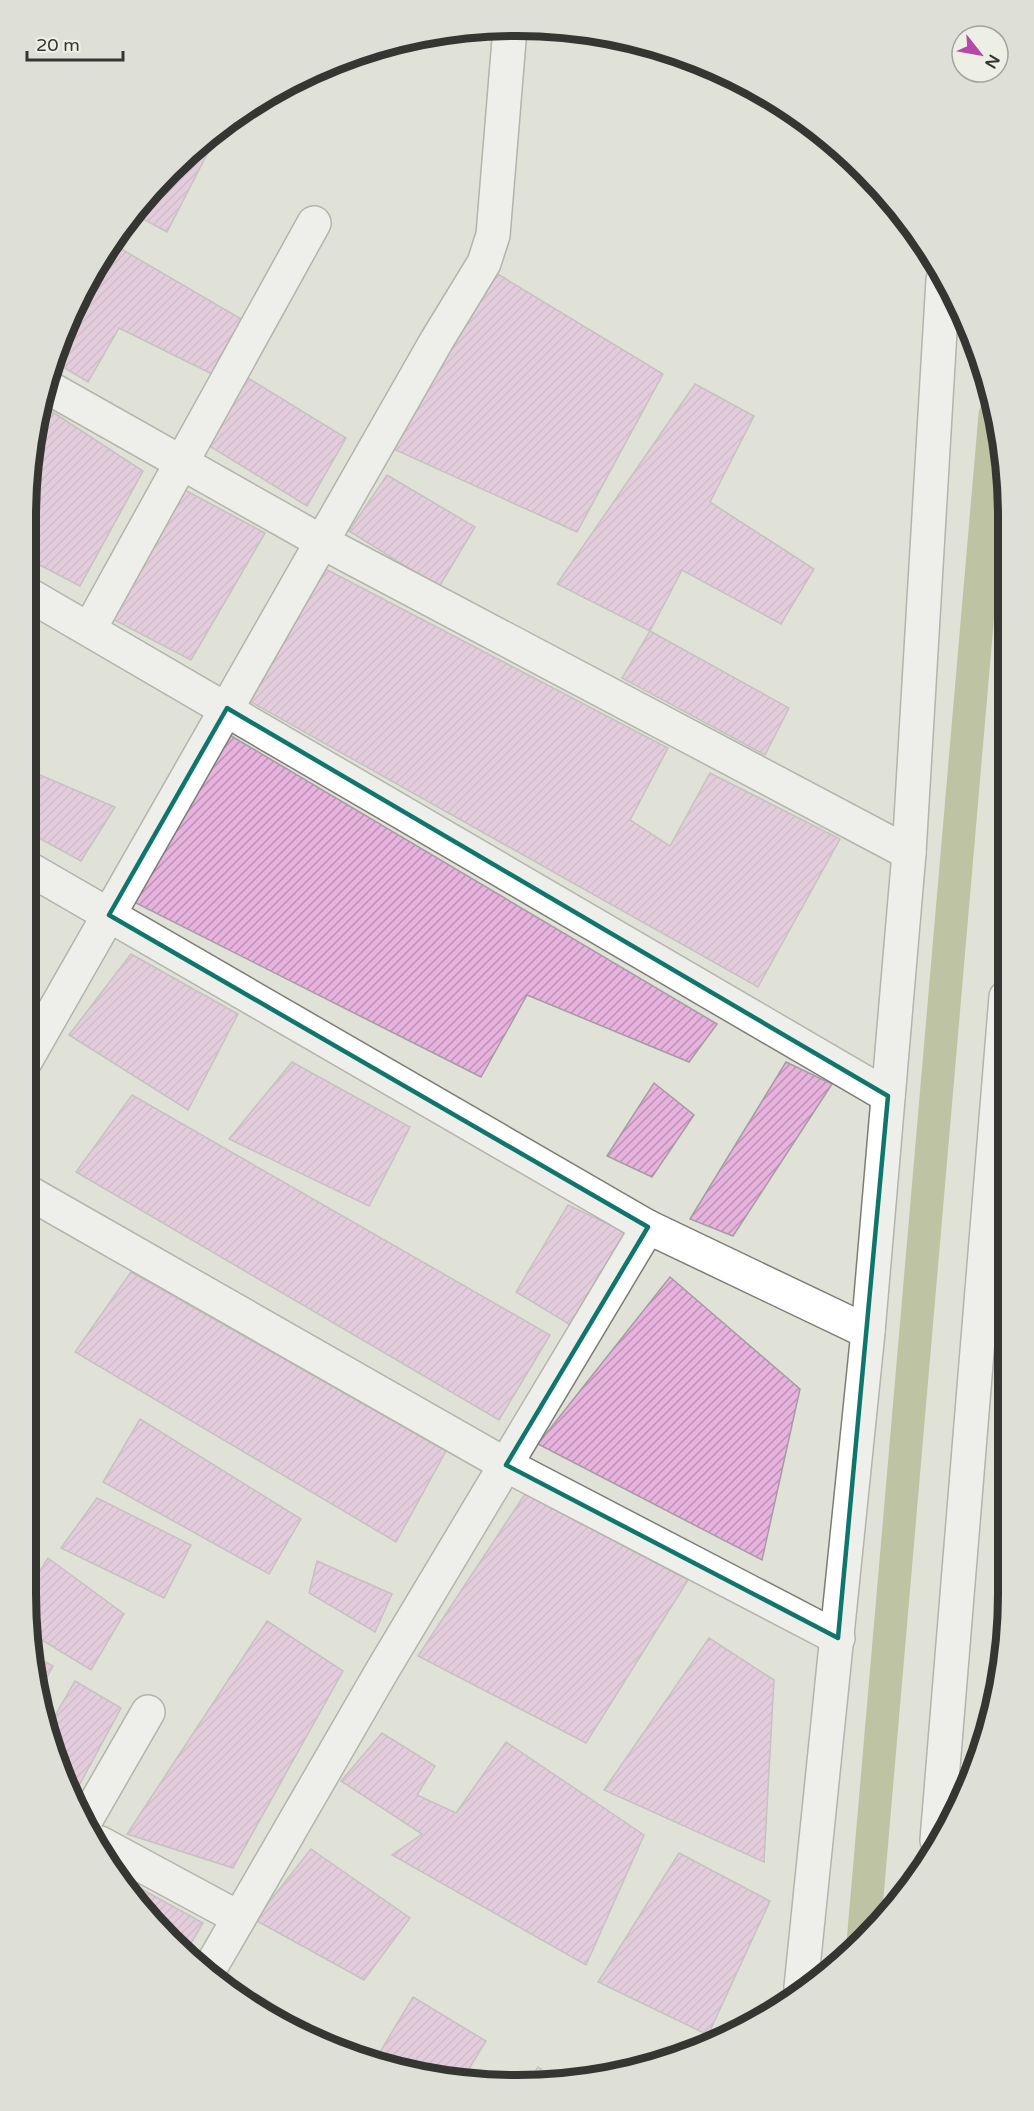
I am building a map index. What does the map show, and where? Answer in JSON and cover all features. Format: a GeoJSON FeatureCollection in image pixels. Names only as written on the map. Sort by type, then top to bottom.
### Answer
{"type":"FeatureCollection","features":[{"type":"Feature","properties":{"kind":"street"},"geometry":{"type":"LineString","coordinates":[[36,1043],[484,263],[493,235],[509,36]]}},
{"type":"Feature","properties":{"kind":"street"},"geometry":{"type":"LineString","coordinates":[[90,628],[180,461],[314,223]]}},
{"type":"Feature","properties":{"kind":"street"},"geometry":{"type":"LineString","coordinates":[[802,1982],[868,1332],[909,853],[942,293]]}},
{"type":"Feature","properties":{"kind":"street"},"geometry":{"type":"LineString","coordinates":[[53,391],[322,542],[909,853]]}},
{"type":"Feature","properties":{"kind":"street"},"geometry":{"type":"LineString","coordinates":[[36,598],[888,1096]]}},
{"type":"Feature","properties":{"kind":"street"},"geometry":{"type":"LineString","coordinates":[[36,873],[648,1227],[868,1332]]}},
{"type":"Feature","properties":{"kind":"street"},"geometry":{"type":"LineString","coordinates":[[939,1824],[998,1096]]}},
{"type":"Feature","properties":{"kind":"street"},"geometry":{"type":"LineString","coordinates":[[36,1197],[506,1465],[838,1638]]}},
{"type":"Feature","properties":{"kind":"street"},"geometry":{"type":"LineString","coordinates":[[212,1966],[382,1671],[648,1227]]}},
{"type":"Feature","properties":{"kind":"street"},"geometry":{"type":"LineString","coordinates":[[89,1814],[148,1712]]}},
{"type":"Feature","properties":{"kind":"street"},"geometry":{"type":"LineString","coordinates":[[109,1848],[239,1918]]}},
{"type":"Feature","properties":{"kind":"highlighted area"},"geometry":{"type":"Polygon","coordinates":[[[227,708],[888,1096],[838,1638],[506,1465],[648,1227],[109,915],[227,708]]]}},
{"type":"Feature","properties":{"kind":"building"},"geometry":{"type":"Polygon","coordinates":[[[212,145],[167,232],[140,218],[177,177],[212,145]]]}},
{"type":"Feature","properties":{"kind":"building"},"geometry":{"type":"Polygon","coordinates":[[[119,248],[243,320],[214,375],[119,328],[88,382],[61,366],[86,304],[100,276],[119,248]]]}},
{"type":"Feature","properties":{"kind":"building"},"geometry":{"type":"Polygon","coordinates":[[[491,270],[663,374],[577,532],[389,447],[491,270]]]}},
{"type":"Feature","properties":{"kind":"building"},"geometry":{"type":"Polygon","coordinates":[[[248,378],[346,438],[307,506],[203,442],[248,378]]]}},
{"type":"Feature","properties":{"kind":"building"},"geometry":{"type":"Polygon","coordinates":[[[695,384],[754,416],[710,502],[814,569],[781,624],[682,570],[650,631],[557,584],[695,384]]]}},
{"type":"Feature","properties":{"kind":"building"},"geometry":{"type":"Polygon","coordinates":[[[48,409],[143,471],[80,586],[36,563],[37,486],[48,409]]]}},
{"type":"Feature","properties":{"kind":"building"},"geometry":{"type":"Polygon","coordinates":[[[387,475],[475,527],[439,587],[349,531],[387,475]]]}},
{"type":"Feature","properties":{"kind":"building"},"geometry":{"type":"Polygon","coordinates":[[[185,490],[265,533],[191,660],[114,620],[185,490]]]}},
{"type":"Feature","properties":{"kind":"building"},"geometry":{"type":"Polygon","coordinates":[[[318,565],[668,748],[630,820],[670,846],[710,773],[840,839],[758,987],[244,698],[318,565]]]}},
{"type":"Feature","properties":{"kind":"building"},"geometry":{"type":"Polygon","coordinates":[[[650,631],[789,708],[765,755],[622,678],[650,631]]]}},
{"type":"Feature","properties":{"kind":"building"},"geometry":{"type":"Polygon","coordinates":[[[228,734],[717,1024],[689,1062],[527,995],[481,1077],[134,902],[228,734]]]}},
{"type":"Feature","properties":{"kind":"building"},"geometry":{"type":"Polygon","coordinates":[[[36,773],[115,807],[81,861],[36,836],[36,773]]]}},
{"type":"Feature","properties":{"kind":"building"},"geometry":{"type":"Polygon","coordinates":[[[131,954],[238,1014],[188,1110],[69,1035],[131,954]]]}},
{"type":"Feature","properties":{"kind":"building"},"geometry":{"type":"Polygon","coordinates":[[[292,1062],[410,1127],[369,1206],[229,1139],[292,1062]]]}},
{"type":"Feature","properties":{"kind":"building"},"geometry":{"type":"Polygon","coordinates":[[[786,1062],[832,1084],[733,1236],[690,1219],[786,1062]]]}},
{"type":"Feature","properties":{"kind":"building"},"geometry":{"type":"Polygon","coordinates":[[[654,1083],[694,1115],[652,1177],[607,1156],[654,1083]]]}},
{"type":"Feature","properties":{"kind":"building"},"geometry":{"type":"Polygon","coordinates":[[[132,1095],[550,1335],[499,1420],[76,1172],[132,1095]]]}},
{"type":"Feature","properties":{"kind":"building"},"geometry":{"type":"Polygon","coordinates":[[[568,1205],[625,1232],[572,1326],[516,1292],[568,1205]]]}},
{"type":"Feature","properties":{"kind":"building"},"geometry":{"type":"Polygon","coordinates":[[[131,1272],[446,1451],[396,1542],[75,1352],[131,1272]]]}},
{"type":"Feature","properties":{"kind":"building"},"geometry":{"type":"Polygon","coordinates":[[[670,1277],[800,1389],[762,1560],[538,1444],[670,1277]]]}},
{"type":"Feature","properties":{"kind":"building"},"geometry":{"type":"Polygon","coordinates":[[[140,1419],[301,1519],[269,1574],[103,1482],[140,1419]]]}},
{"type":"Feature","properties":{"kind":"building"},"geometry":{"type":"Polygon","coordinates":[[[525,1494],[688,1580],[586,1743],[418,1656],[525,1494]]]}},
{"type":"Feature","properties":{"kind":"building"},"geometry":{"type":"Polygon","coordinates":[[[97,1498],[191,1545],[164,1598],[61,1548],[97,1498]]]}},
{"type":"Feature","properties":{"kind":"building"},"geometry":{"type":"Polygon","coordinates":[[[48,1558],[124,1614],[91,1670],[38,1638],[36,1577],[48,1558]]]}},
{"type":"Feature","properties":{"kind":"building"},"geometry":{"type":"Polygon","coordinates":[[[317,1561],[392,1594],[375,1632],[309,1593],[317,1561]]]}},
{"type":"Feature","properties":{"kind":"building"},"geometry":{"type":"Polygon","coordinates":[[[267,1621],[343,1671],[233,1868],[127,1834],[267,1621]]]}},
{"type":"Feature","properties":{"kind":"building"},"geometry":{"type":"Polygon","coordinates":[[[709,1638],[774,1680],[764,1862],[604,1790],[709,1638]]]}},
{"type":"Feature","properties":{"kind":"building"},"geometry":{"type":"Polygon","coordinates":[[[40,1659],[53,1666],[44,1682],[40,1659]]]}},
{"type":"Feature","properties":{"kind":"building"},"geometry":{"type":"Polygon","coordinates":[[[75,1681],[121,1708],[78,1788],[62,1749],[53,1720],[75,1681]]]}},
{"type":"Feature","properties":{"kind":"building"},"geometry":{"type":"Polygon","coordinates":[[[382,1733],[435,1766],[417,1795],[456,1813],[506,1742],[644,1835],[586,1965],[392,1855],[422,1834],[341,1781],[382,1733]]]}},
{"type":"Feature","properties":{"kind":"building"},"geometry":{"type":"Polygon","coordinates":[[[311,1849],[410,1918],[364,1980],[255,1920],[311,1849]]]}},
{"type":"Feature","properties":{"kind":"building"},"geometry":{"type":"Polygon","coordinates":[[[679,1853],[770,1901],[708,2035],[598,1982],[679,1853]]]}},
{"type":"Feature","properties":{"kind":"building"},"geometry":{"type":"Polygon","coordinates":[[[133,1884],[203,1923],[189,1946],[155,1911],[133,1884]]]}},
{"type":"Feature","properties":{"kind":"building"},"geometry":{"type":"Polygon","coordinates":[[[224,1974],[314,2030],[276,2011],[224,1974]]]}},
{"type":"Feature","properties":{"kind":"building"},"geometry":{"type":"Polygon","coordinates":[[[413,1997],[486,2041],[467,2072],[423,2066],[379,2054],[413,1997]]]}},
{"type":"Feature","properties":{"kind":"building"},"geometry":{"type":"Polygon","coordinates":[[[538,2067],[548,2074],[533,2074],[538,2067]]]}},
{"type":"Feature","properties":{"kind":"waterway"},"geometry":{"type":"LineString","coordinates":[[864,1926],[992,444]]}}]}
